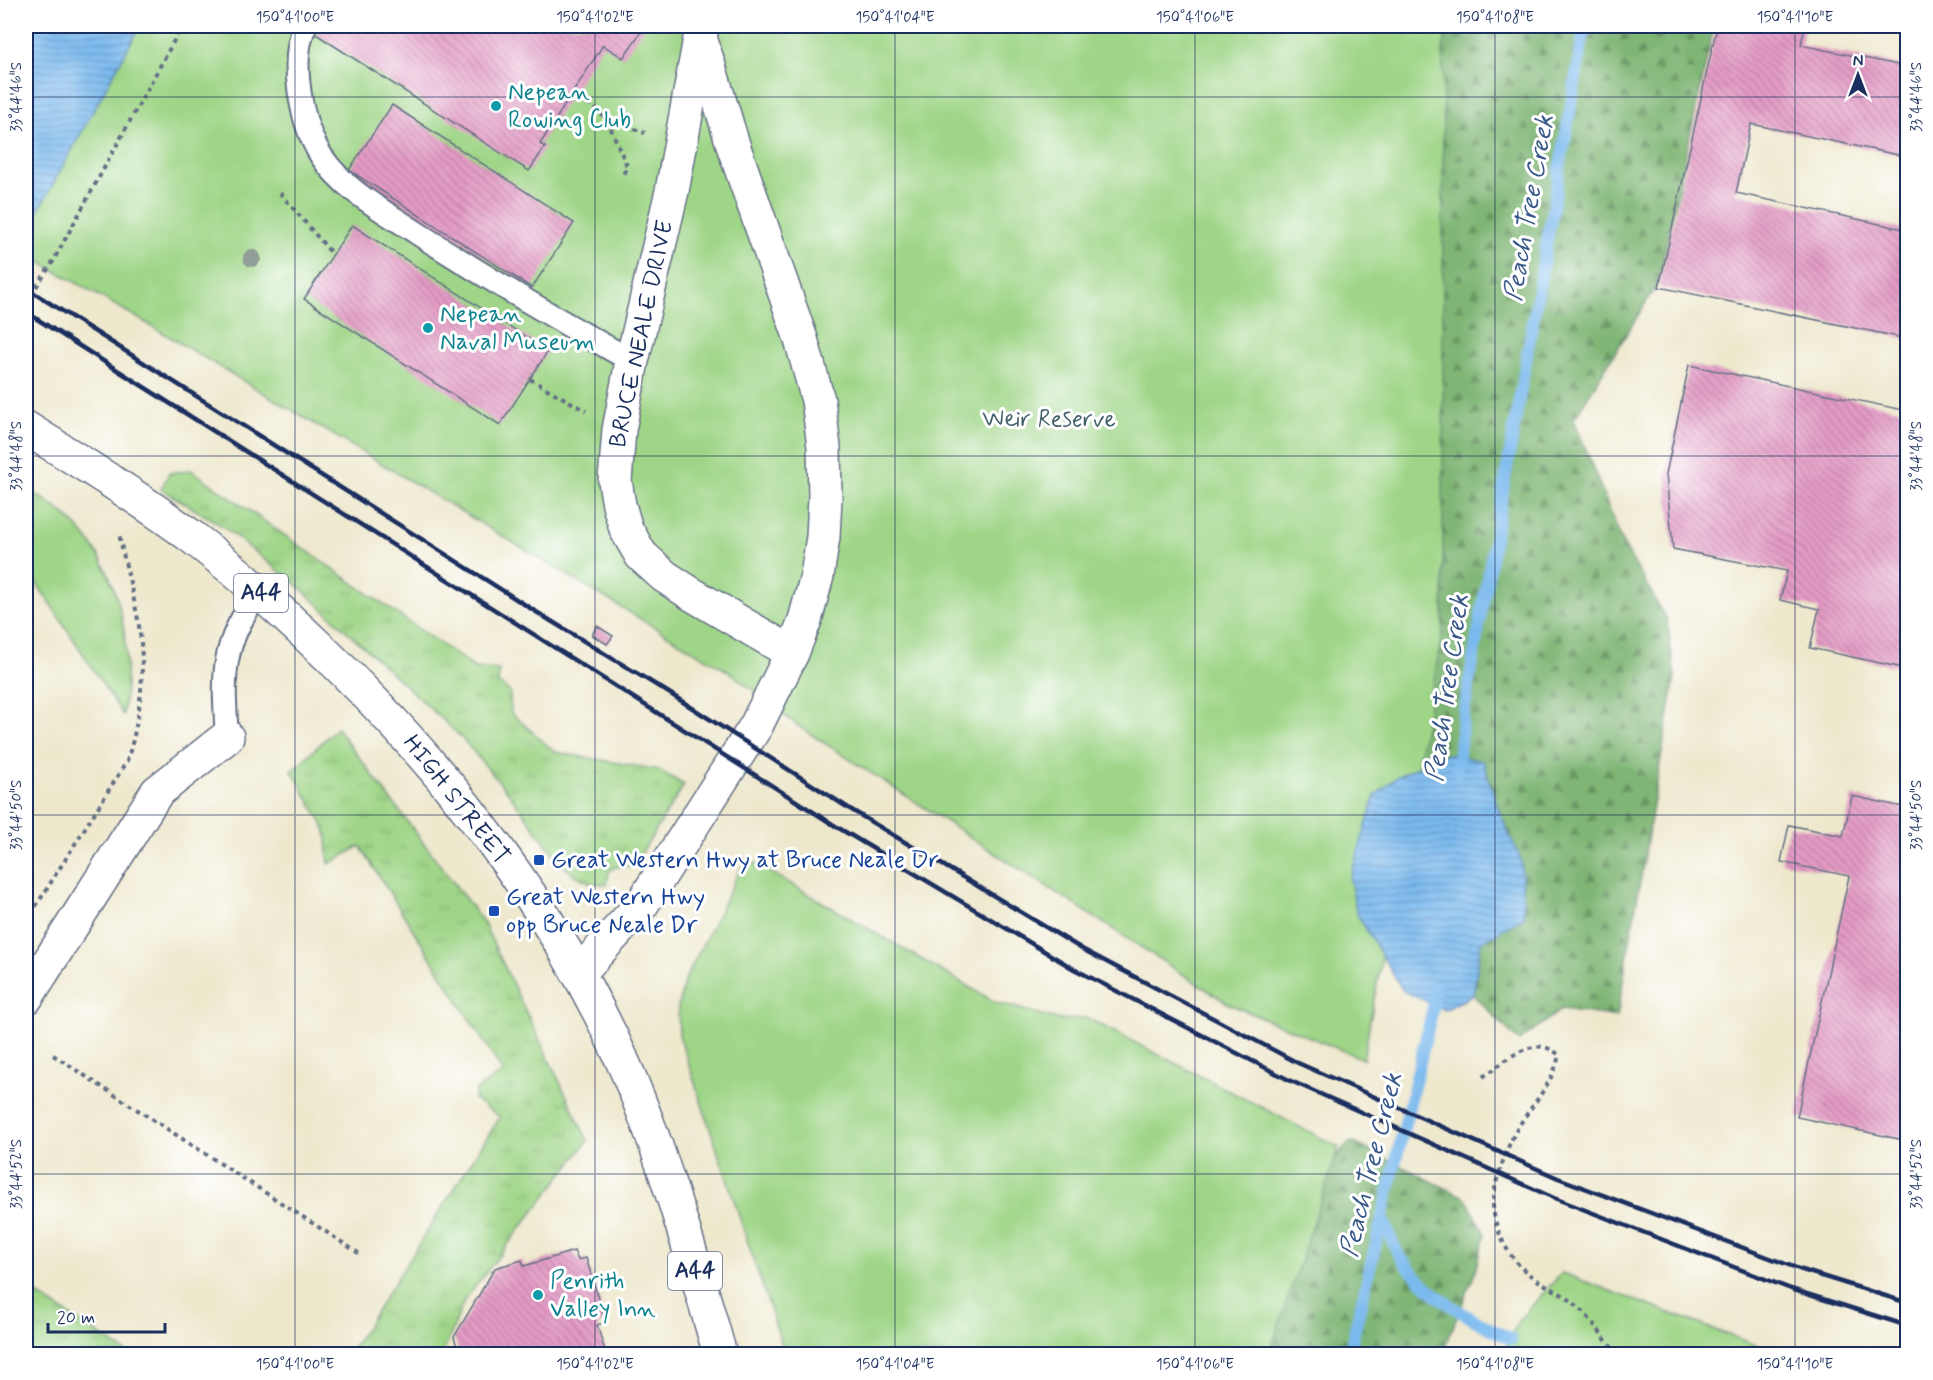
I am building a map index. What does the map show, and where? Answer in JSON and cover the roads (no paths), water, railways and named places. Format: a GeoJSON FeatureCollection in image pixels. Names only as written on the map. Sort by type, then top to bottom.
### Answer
{"type":"FeatureCollection","features":[{"type":"Feature","properties":{"kind":"main road","name":"BRUCE NEALE DRIVE"},"geometry":{"type":"LineString","coordinates":[[701,31],[682,141],[632,361],[619,430],[615,482],[626,529],[641,555],[664,576],[690,593],[792,653]]}},
{"type":"Feature","properties":{"kind":"main road","name":"BRUCE NEALE DRIVE"},"geometry":{"type":"LineString","coordinates":[[579,973],[642,904],[756,726],[806,620],[817,576],[823,537],[824,447],[818,400],[801,339],[734,148],[701,31]]}},
{"type":"Feature","properties":{"kind":"main road","name":"HIGH STREET"},"geometry":{"type":"LineString","coordinates":[[26,428],[194,538],[260,592],[350,676],[421,752],[492,842],[579,973],[638,1096],[670,1187],[720,1354]]}},
{"type":"Feature","properties":{"kind":"main road"},"geometry":{"type":"LineString","coordinates":[[26,998],[157,792],[227,737]]}},
{"type":"Feature","properties":{"kind":"lane"},"geometry":{"type":"LineString","coordinates":[[305,26],[301,34],[298,57],[303,108],[310,132],[322,156],[338,176],[356,193],[472,268],[580,333],[632,361]]}},
{"type":"Feature","properties":{"kind":"lane"},"geometry":{"type":"LineString","coordinates":[[227,737],[224,684],[229,647],[233,633],[260,592]]}},
{"type":"Feature","properties":{"kind":"water"},"geometry":{"type":"Polygon","coordinates":[[[26,26],[140,26],[26,233],[26,26]]]}},
{"type":"Feature","properties":{"kind":"water"},"geometry":{"type":"Polygon","coordinates":[[[1447,754],[1483,761],[1499,811],[1521,860],[1524,917],[1481,942],[1473,995],[1445,1010],[1403,991],[1357,914],[1350,879],[1375,796],[1398,776],[1447,754]]]}},
{"type":"Feature","properties":{"kind":"waterway","name":"Peach Tree Creek"},"geometry":{"type":"LineString","coordinates":[[1457,771],[1463,717],[1585,26]]}},
{"type":"Feature","properties":{"kind":"waterway","name":"Peach Tree Creek"},"geometry":{"type":"LineString","coordinates":[[1349,1354],[1433,1008],[1435,988]]}},
{"type":"Feature","properties":{"kind":"waterway"},"geometry":{"type":"LineString","coordinates":[[1382,1216],[1399,1255],[1422,1282],[1464,1314],[1511,1339]]}},
{"type":"Feature","properties":{"kind":"railway"},"geometry":{"type":"LineString","coordinates":[[26,288],[850,809],[1082,949],[1298,1063],[1558,1178],[1799,1269],[1908,1303]]}},
{"type":"Feature","properties":{"kind":"railway"},"geometry":{"type":"LineString","coordinates":[[26,312],[837,827],[1074,969],[1291,1081],[1554,1198],[1791,1289],[1908,1326]]}},
{"type":"Feature","properties":{"kind":"place","name":"Nepean Rowing Club"},"geometry":{"type":"Point","coordinates":[496,106]}},
{"type":"Feature","properties":{"kind":"place","name":"Nepean Naval Museum"},"geometry":{"type":"Point","coordinates":[428,328]}},
{"type":"Feature","properties":{"kind":"place","name":"Great Western Hwy at Bruce Neale Dr"},"geometry":{"type":"Point","coordinates":[539,860]}},
{"type":"Feature","properties":{"kind":"place","name":"Great Western Hwy opp Bruce Neale Dr"},"geometry":{"type":"Point","coordinates":[494,911]}},
{"type":"Feature","properties":{"kind":"place","name":"Penrith Valley Inn"},"geometry":{"type":"Point","coordinates":[538,1295]}},
{"type":"Feature","properties":{"kind":"park label","name":"Weir Reserve"},"geometry":{"type":"Point","coordinates":[1049,419]}}]}
